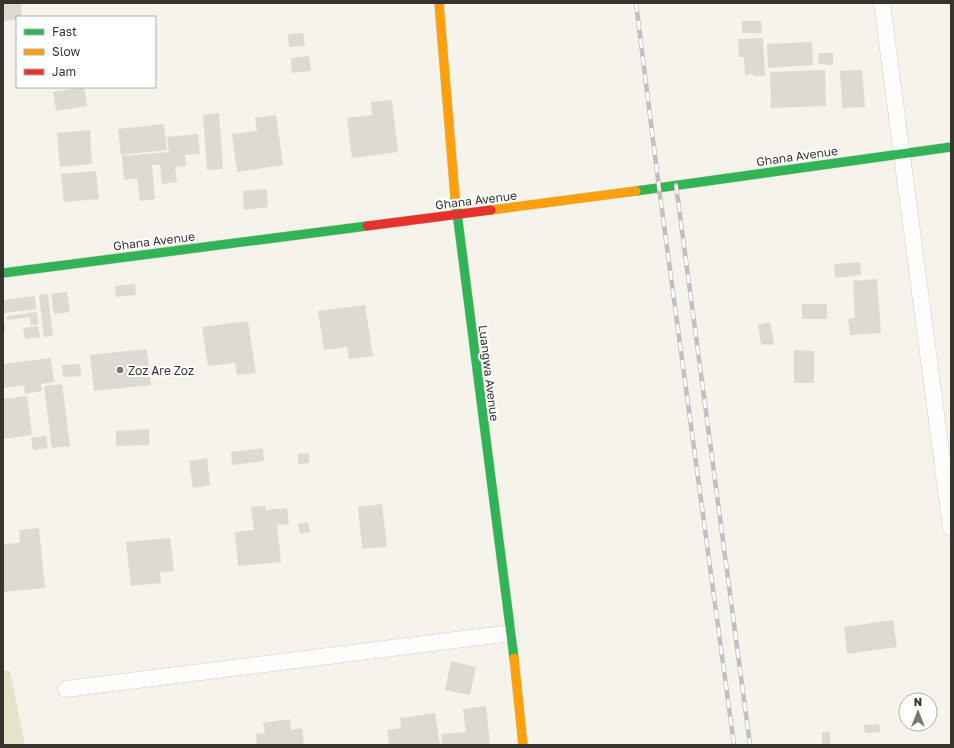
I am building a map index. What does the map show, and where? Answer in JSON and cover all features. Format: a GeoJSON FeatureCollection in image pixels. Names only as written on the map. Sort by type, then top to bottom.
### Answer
{"type":"FeatureCollection","features":[{"type":"Feature","properties":{"kind":"main road","name":"Luangwa Avenue"},"geometry":{"type":"LineString","coordinates":[[439,3],[456,214],[511,633],[523,745]]}},
{"type":"Feature","properties":{"kind":"main road","name":"Ghana Avenue"},"geometry":{"type":"LineString","coordinates":[[3,273],[659,188],[951,147]]}},
{"type":"Feature","properties":{"kind":"street"},"geometry":{"type":"LineString","coordinates":[[882,3],[951,528]]}},
{"type":"Feature","properties":{"kind":"street"},"geometry":{"type":"LineString","coordinates":[[66,689],[511,633]]}},
{"type":"Feature","properties":{"kind":"shaded area"},"geometry":{"type":"Polygon","coordinates":[[[3,670],[10,671],[25,745],[3,745],[3,670]]]}},
{"type":"Feature","properties":{"kind":"building"},"geometry":{"type":"Polygon","coordinates":[[[3,3],[21,3],[22,16],[16,16],[16,20],[3,21],[3,3]]]}},
{"type":"Feature","properties":{"kind":"building"},"geometry":{"type":"Polygon","coordinates":[[[742,21],[761,21],[762,33],[742,33],[742,21]]]}},
{"type":"Feature","properties":{"kind":"building"},"geometry":{"type":"Polygon","coordinates":[[[303,33],[305,46],[289,47],[288,34],[303,33]]]}},
{"type":"Feature","properties":{"kind":"building"},"geometry":{"type":"Polygon","coordinates":[[[763,38],[765,76],[753,76],[753,74],[745,75],[744,57],[739,57],[738,39],[763,38]]]}},
{"type":"Feature","properties":{"kind":"building"},"geometry":{"type":"Polygon","coordinates":[[[812,42],[813,65],[768,68],[767,44],[812,42]]]}},
{"type":"Feature","properties":{"kind":"building"},"geometry":{"type":"Polygon","coordinates":[[[819,53],[833,53],[833,65],[818,64],[819,53]]]}},
{"type":"Feature","properties":{"kind":"building"},"geometry":{"type":"Polygon","coordinates":[[[309,56],[311,71],[292,73],[291,58],[309,56]]]}},
{"type":"Feature","properties":{"kind":"building"},"geometry":{"type":"Polygon","coordinates":[[[825,70],[826,106],[771,108],[770,72],[825,70]]]}},
{"type":"Feature","properties":{"kind":"building"},"geometry":{"type":"Polygon","coordinates":[[[862,70],[865,107],[842,108],[840,71],[862,70]]]}},
{"type":"Feature","properties":{"kind":"building"},"geometry":{"type":"Polygon","coordinates":[[[84,88],[87,106],[56,111],[53,92],[84,88]]]}},
{"type":"Feature","properties":{"kind":"building"},"geometry":{"type":"Polygon","coordinates":[[[392,100],[398,152],[352,158],[347,118],[372,115],[371,102],[392,100]]]}},
{"type":"Feature","properties":{"kind":"building"},"geometry":{"type":"Polygon","coordinates":[[[219,113],[223,169],[207,170],[203,115],[219,113]]]}},
{"type":"Feature","properties":{"kind":"building"},"geometry":{"type":"Polygon","coordinates":[[[276,115],[283,165],[237,172],[232,134],[257,131],[255,118],[276,115]]]}},
{"type":"Feature","properties":{"kind":"building"},"geometry":{"type":"Polygon","coordinates":[[[164,124],[167,150],[121,155],[118,129],[164,124]]]}},
{"type":"Feature","properties":{"kind":"building"},"geometry":{"type":"Polygon","coordinates":[[[90,130],[92,164],[60,167],[57,133],[90,130]]]}},
{"type":"Feature","properties":{"kind":"building"},"geometry":{"type":"Polygon","coordinates":[[[198,134],[200,154],[185,155],[186,166],[175,167],[177,182],[162,184],[160,165],[152,165],[155,199],[140,201],[137,178],[124,180],[122,156],[169,152],[167,137],[198,134]]]}},
{"type":"Feature","properties":{"kind":"building"},"geometry":{"type":"Polygon","coordinates":[[[96,171],[99,199],[64,202],[61,174],[96,171]]]}},
{"type":"Feature","properties":{"kind":"building"},"geometry":{"type":"Polygon","coordinates":[[[267,189],[268,207],[244,210],[243,191],[267,189]]]}},
{"type":"Feature","properties":{"kind":"building"},"geometry":{"type":"Polygon","coordinates":[[[860,262],[861,275],[835,278],[834,264],[860,262]]]}},
{"type":"Feature","properties":{"kind":"building"},"geometry":{"type":"Polygon","coordinates":[[[877,279],[881,333],[850,335],[848,319],[855,318],[853,281],[877,279]]]}},
{"type":"Feature","properties":{"kind":"building"},"geometry":{"type":"Polygon","coordinates":[[[135,284],[136,295],[116,297],[115,286],[135,284]]]}},
{"type":"Feature","properties":{"kind":"building"},"geometry":{"type":"Polygon","coordinates":[[[67,292],[70,312],[54,314],[51,294],[67,292]]]}},
{"type":"Feature","properties":{"kind":"building"},"geometry":{"type":"Polygon","coordinates":[[[48,294],[53,336],[44,337],[39,295],[48,294]]]}},
{"type":"Feature","properties":{"kind":"building"},"geometry":{"type":"Polygon","coordinates":[[[35,296],[36,309],[3,313],[3,300],[35,296]]]}},
{"type":"Feature","properties":{"kind":"building"},"geometry":{"type":"Polygon","coordinates":[[[802,304],[827,304],[827,319],[802,319],[802,304]]]}},
{"type":"Feature","properties":{"kind":"building"},"geometry":{"type":"Polygon","coordinates":[[[365,305],[373,356],[349,359],[347,347],[324,350],[318,311],[365,305]]]}},
{"type":"Feature","properties":{"kind":"building"},"geometry":{"type":"Polygon","coordinates":[[[37,312],[38,324],[31,325],[30,317],[7,320],[7,316],[37,312]]]}},
{"type":"Feature","properties":{"kind":"building"},"geometry":{"type":"Polygon","coordinates":[[[3,318],[6,331],[3,331],[3,318]]]}},
{"type":"Feature","properties":{"kind":"building"},"geometry":{"type":"Polygon","coordinates":[[[248,321],[256,373],[237,375],[235,363],[208,366],[202,327],[248,321]]]}},
{"type":"Feature","properties":{"kind":"building"},"geometry":{"type":"Polygon","coordinates":[[[770,322],[774,344],[761,344],[758,325],[770,322]]]}},
{"type":"Feature","properties":{"kind":"building"},"geometry":{"type":"Polygon","coordinates":[[[38,326],[40,337],[25,339],[23,328],[38,326]]]}},
{"type":"Feature","properties":{"kind":"building","name":"Zoz Are Zoz"},"geometry":{"type":"Polygon","coordinates":[[[147,349],[151,385],[94,391],[90,355],[147,349]]]}},
{"type":"Feature","properties":{"kind":"building"},"geometry":{"type":"Polygon","coordinates":[[[794,350],[814,351],[814,383],[794,383],[794,350]]]}},
{"type":"Feature","properties":{"kind":"building"},"geometry":{"type":"Polygon","coordinates":[[[51,358],[54,382],[41,384],[42,391],[25,394],[24,385],[3,388],[3,364],[51,358]]]}},
{"type":"Feature","properties":{"kind":"building"},"geometry":{"type":"Polygon","coordinates":[[[80,364],[81,376],[63,377],[62,365],[80,364]]]}},
{"type":"Feature","properties":{"kind":"building"},"geometry":{"type":"Polygon","coordinates":[[[62,384],[70,446],[52,448],[44,386],[62,384]]]}},
{"type":"Feature","properties":{"kind":"building"},"geometry":{"type":"Polygon","coordinates":[[[27,396],[32,435],[3,439],[3,399],[27,396]]]}},
{"type":"Feature","properties":{"kind":"building"},"geometry":{"type":"Polygon","coordinates":[[[149,429],[149,445],[116,446],[116,431],[149,429]]]}},
{"type":"Feature","properties":{"kind":"building"},"geometry":{"type":"Polygon","coordinates":[[[46,436],[48,448],[33,450],[31,438],[46,436]]]}},
{"type":"Feature","properties":{"kind":"building"},"geometry":{"type":"Polygon","coordinates":[[[263,448],[264,461],[232,465],[231,452],[263,448]]]}},
{"type":"Feature","properties":{"kind":"building"},"geometry":{"type":"Polygon","coordinates":[[[309,453],[309,463],[298,464],[298,454],[309,453]]]}},
{"type":"Feature","properties":{"kind":"building"},"geometry":{"type":"Polygon","coordinates":[[[207,458],[210,485],[193,488],[189,461],[207,458]]]}},
{"type":"Feature","properties":{"kind":"building"},"geometry":{"type":"Polygon","coordinates":[[[382,504],[387,547],[362,549],[358,507],[382,504]]]}},
{"type":"Feature","properties":{"kind":"building"},"geometry":{"type":"Polygon","coordinates":[[[266,506],[265,510],[287,508],[289,524],[277,525],[281,562],[238,566],[235,532],[254,530],[251,507],[266,506]]]}},
{"type":"Feature","properties":{"kind":"building"},"geometry":{"type":"Polygon","coordinates":[[[308,522],[310,532],[300,534],[298,524],[308,522]]]}},
{"type":"Feature","properties":{"kind":"building"},"geometry":{"type":"Polygon","coordinates":[[[39,528],[45,588],[3,592],[3,544],[20,543],[19,530],[39,528]]]}},
{"type":"Feature","properties":{"kind":"building"},"geometry":{"type":"Polygon","coordinates":[[[170,538],[174,571],[160,572],[161,583],[131,586],[126,542],[170,538]]]}},
{"type":"Feature","properties":{"kind":"building"},"geometry":{"type":"Polygon","coordinates":[[[893,620],[897,647],[847,654],[844,627],[893,620]]]}},
{"type":"Feature","properties":{"kind":"building"},"geometry":{"type":"Polygon","coordinates":[[[451,661],[476,667],[470,695],[445,690],[451,661]]]}},
{"type":"Feature","properties":{"kind":"building"},"geometry":{"type":"Polygon","coordinates":[[[486,706],[490,745],[442,745],[441,734],[466,732],[463,709],[486,706]]]}},
{"type":"Feature","properties":{"kind":"building"},"geometry":{"type":"Polygon","coordinates":[[[435,713],[440,745],[389,745],[387,730],[401,728],[400,718],[435,713]]]}},
{"type":"Feature","properties":{"kind":"building"},"geometry":{"type":"Polygon","coordinates":[[[290,719],[291,730],[302,728],[304,745],[257,745],[256,734],[265,733],[263,723],[290,719]]]}},
{"type":"Feature","properties":{"kind":"building"},"geometry":{"type":"Polygon","coordinates":[[[879,724],[880,732],[865,733],[864,725],[879,724]]]}},
{"type":"Feature","properties":{"kind":"building"},"geometry":{"type":"Polygon","coordinates":[[[822,732],[830,732],[830,744],[822,744],[822,732]]]}},
{"type":"Feature","properties":{"kind":"railway"},"geometry":{"type":"LineString","coordinates":[[636,3],[659,188],[734,745]]}},
{"type":"Feature","properties":{"kind":"railway"},"geometry":{"type":"LineString","coordinates":[[676,185],[750,745]]}},
{"type":"Feature","properties":{"kind":"traffic: fast"},"geometry":{"type":"LineString","coordinates":[[636,191],[951,147]]}},
{"type":"Feature","properties":{"kind":"traffic: fast"},"geometry":{"type":"LineString","coordinates":[[455,197],[514,658]]}},
{"type":"Feature","properties":{"kind":"traffic: fast"},"geometry":{"type":"LineString","coordinates":[[3,273],[367,226]]}},
{"type":"Feature","properties":{"kind":"traffic: slow"},"geometry":{"type":"LineString","coordinates":[[439,3],[455,197]]}},
{"type":"Feature","properties":{"kind":"traffic: slow"},"geometry":{"type":"LineString","coordinates":[[491,210],[636,191]]}},
{"type":"Feature","properties":{"kind":"traffic: slow"},"geometry":{"type":"LineString","coordinates":[[514,658],[523,745]]}},
{"type":"Feature","properties":{"kind":"traffic: jam"},"geometry":{"type":"LineString","coordinates":[[367,226],[491,210]]}},
{"type":"Feature","properties":{"kind":"place","name":"Zoz Are Zoz"},"geometry":{"type":"Point","coordinates":[120,370]}}]}
